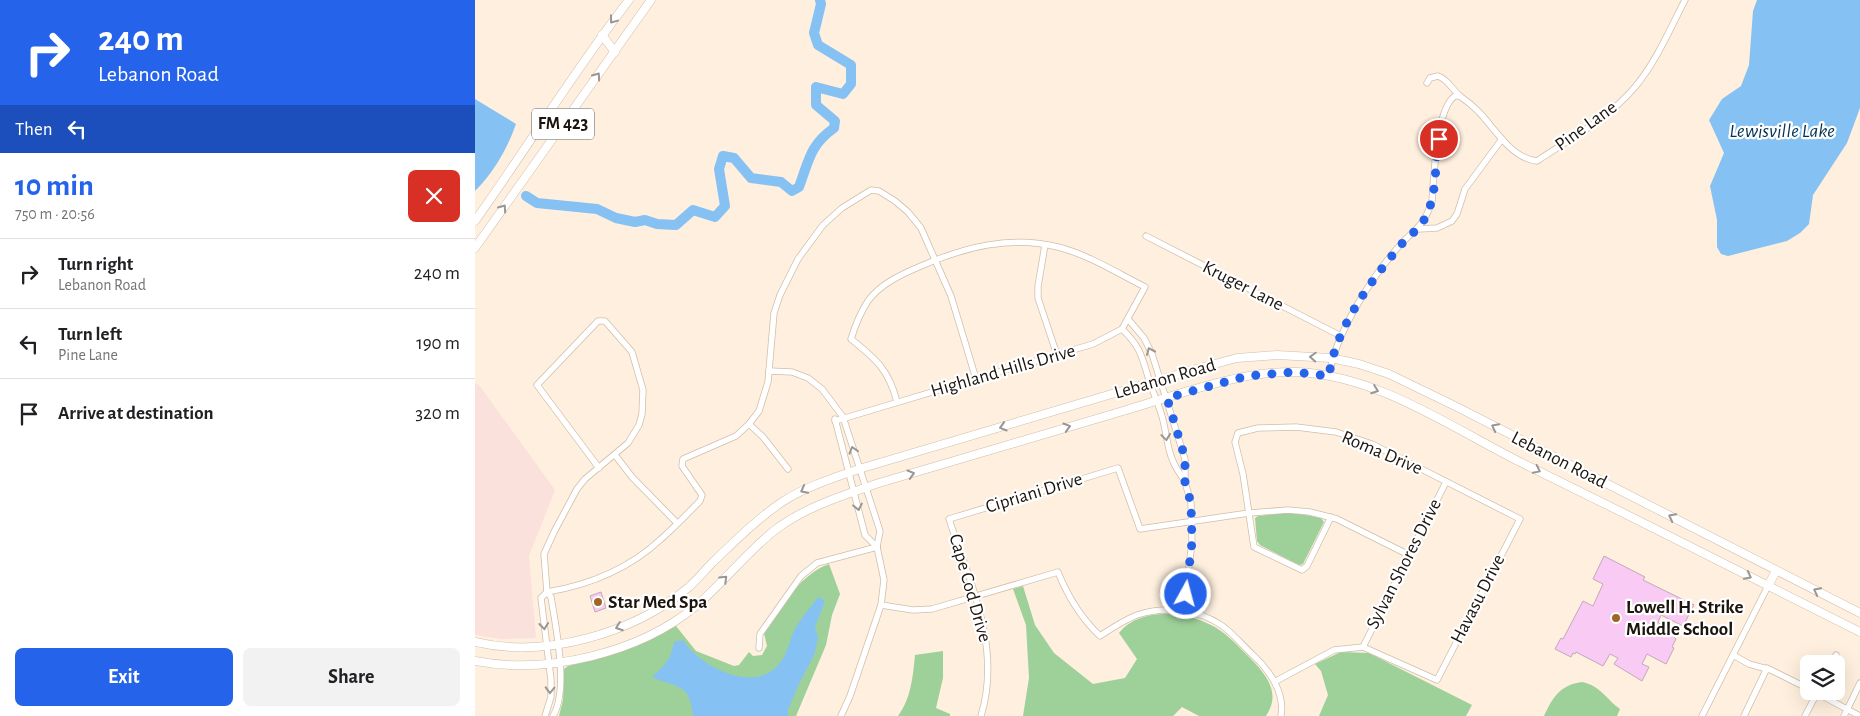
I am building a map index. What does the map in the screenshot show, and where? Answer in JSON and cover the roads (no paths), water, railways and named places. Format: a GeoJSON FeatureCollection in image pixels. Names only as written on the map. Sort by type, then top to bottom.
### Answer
{"type":"FeatureCollection","features":[{"type":"Feature","properties":{"kind":"main road","name":"FM 423"},"geometry":{"type":"LineString","coordinates":[[475,221],[522,155],[596,43],[629,0]]}},
{"type":"Feature","properties":{"kind":"main road","name":"FM 423"},"geometry":{"type":"LineString","coordinates":[[475,248],[651,0]]}},
{"type":"Feature","properties":{"kind":"main road"},"geometry":{"type":"LineString","coordinates":[[602,35],[615,52]]}},
{"type":"Feature","properties":{"kind":"main road"},"geometry":{"type":"LineString","coordinates":[[596,43],[615,52]]}},
{"type":"Feature","properties":{"kind":"main road","name":"Lebanon Road"},"geometry":{"type":"LineString","coordinates":[[475,642],[523,646],[557,644],[597,635],[632,623],[662,607],[690,586],[751,526],[783,502],[814,485],[849,472],[1161,379],[1237,358],[1277,354],[1331,358],[1359,364],[1420,389],[1860,613]]}},
{"type":"Feature","properties":{"kind":"main road","name":"Lebanon Road"},"geometry":{"type":"LineString","coordinates":[[475,661],[528,666],[559,662],[623,648],[660,630],[695,606],[776,530],[812,509],[865,488],[1167,398],[1247,376],[1294,372],[1329,376],[1377,390],[1410,405],[1860,632]]}},
{"type":"Feature","properties":{"kind":"main road"},"geometry":{"type":"LineString","coordinates":[[1768,586],[1776,571]]}},
{"type":"Feature","properties":{"kind":"street","name":"Pine Lane"},"geometry":{"type":"LineString","coordinates":[[1427,82],[1431,78],[1440,76],[1460,96],[1479,111],[1502,139],[1526,160],[1537,161],[1602,118],[1636,86],[1651,63],[1685,0]]}},
{"type":"Feature","properties":{"kind":"street"},"geometry":{"type":"LineString","coordinates":[[1329,376],[1331,358],[1339,336],[1379,274],[1401,245],[1419,228],[1432,201],[1440,126],[1444,110],[1450,99],[1457,95],[1460,96]]}},
{"type":"Feature","properties":{"kind":"street"},"geometry":{"type":"LineString","coordinates":[[1419,228],[1437,228],[1452,221],[1457,214],[1465,189],[1502,139]]}},
{"type":"Feature","properties":{"kind":"street"},"geometry":{"type":"LineString","coordinates":[[545,716],[551,697],[541,598],[547,592],[587,583],[617,570],[647,551],[702,499],[702,495],[685,472],[681,462],[685,458],[725,442],[749,424],[759,411],[766,394],[775,313],[780,295],[810,240],[842,208],[874,189],[895,201],[908,212],[921,228],[951,296],[976,378]]}},
{"type":"Feature","properties":{"kind":"street","name":"Kruger Lane"},"geometry":{"type":"LineString","coordinates":[[1146,236],[1339,336]]}},
{"type":"Feature","properties":{"kind":"street"},"geometry":{"type":"LineString","coordinates":[[897,402],[894,390],[882,366],[851,339],[856,323],[869,300],[884,286],[904,273],[966,248],[995,243],[1026,242],[1057,247],[1081,255],[1145,287],[1122,329],[1134,341],[1143,356],[1163,421],[1167,448],[1176,470],[1185,482]]}},
{"type":"Feature","properties":{"kind":"street"},"geometry":{"type":"LineString","coordinates":[[1045,245],[1038,286],[1038,298],[1057,355]]}},
{"type":"Feature","properties":{"kind":"street"},"geometry":{"type":"LineString","coordinates":[[1128,319],[1144,338],[1161,379],[1185,458],[1185,482],[1191,503],[1193,522],[1183,611]]}},
{"type":"Feature","properties":{"kind":"street"},"geometry":{"type":"LineString","coordinates":[[553,716],[558,707],[561,693],[557,644],[551,597],[547,592],[544,554],[577,490],[585,479],[599,468],[615,455],[628,443],[639,425],[642,414],[643,390],[632,352],[605,321],[598,321],[537,386],[599,468]]}},
{"type":"Feature","properties":{"kind":"street","name":"Highland Hills Drive"},"geometry":{"type":"LineString","coordinates":[[835,421],[843,417],[1093,344],[1122,329]]}},
{"type":"Feature","properties":{"kind":"street"},"geometry":{"type":"LineString","coordinates":[[769,371],[792,372],[808,378],[823,389],[843,417],[880,531],[877,547],[883,580],[881,605],[850,696],[841,716]]}},
{"type":"Feature","properties":{"kind":"street"},"geometry":{"type":"LineString","coordinates":[[836,409],[835,421],[865,535],[877,547]]}},
{"type":"Feature","properties":{"kind":"street"},"geometry":{"type":"LineString","coordinates":[[749,424],[763,437],[788,469]]}},
{"type":"Feature","properties":{"kind":"street","name":"Roma Drive"},"geometry":{"type":"LineString","coordinates":[[1249,513],[1243,474],[1235,442],[1236,436],[1238,433],[1258,428],[1296,427],[1336,432],[1372,444],[1520,519]]}},
{"type":"Feature","properties":{"kind":"street"},"geometry":{"type":"LineString","coordinates":[[615,455],[632,477],[677,523]]}},
{"type":"Feature","properties":{"kind":"street","name":"Cipriani Drive"},"geometry":{"type":"LineString","coordinates":[[949,519],[1118,468],[1140,529],[1193,522]]}},
{"type":"Feature","properties":{"kind":"street","name":"Sylvan Shores Drive"},"geometry":{"type":"LineString","coordinates":[[1363,647],[1446,482]]}},
{"type":"Feature","properties":{"kind":"street"},"geometry":{"type":"LineString","coordinates":[[1193,522],[1249,513],[1288,510],[1310,512],[1331,517],[1409,555]]}},
{"type":"Feature","properties":{"kind":"street"},"geometry":{"type":"LineString","coordinates":[[1249,513],[1254,547],[1302,570],[1307,566],[1331,517]]}},
{"type":"Feature","properties":{"kind":"street","name":"Cape Cod Drive"},"geometry":{"type":"LineString","coordinates":[[949,519],[984,625],[989,678],[981,716]]}},
{"type":"Feature","properties":{"kind":"street","name":"Havasu Drive"},"geometry":{"type":"LineString","coordinates":[[1363,647],[1437,680],[1520,519]]}},
{"type":"Feature","properties":{"kind":"street"},"geometry":{"type":"LineString","coordinates":[[759,648],[760,634],[801,576],[817,563],[877,547]]}},
{"type":"Feature","properties":{"kind":"street"},"geometry":{"type":"LineString","coordinates":[[881,605],[913,610],[932,609],[1058,572],[1065,591],[1074,606],[1086,623],[1100,636],[1137,615],[1155,611],[1183,611],[1200,614],[1221,625],[1258,660],[1276,681],[1282,709],[1281,716]]}},
{"type":"Feature","properties":{"kind":"street"},"geometry":{"type":"LineString","coordinates":[[1702,716],[1768,586]]}},
{"type":"Feature","properties":{"kind":"street"},"geometry":{"type":"LineString","coordinates":[[1276,681],[1334,650],[1363,647]]}},
{"type":"Feature","properties":{"kind":"street"},"geometry":{"type":"LineString","coordinates":[[1733,655],[1749,664],[1767,668],[1800,684]]}},
{"type":"Feature","properties":{"kind":"street"},"geometry":{"type":"LineString","coordinates":[[1743,716],[1767,668]]}},
{"type":"Feature","properties":{"kind":"street"},"geometry":{"type":"LineString","coordinates":[[1844,716],[1860,684]]}},
{"type":"Feature","properties":{"kind":"street"},"geometry":{"type":"LineString","coordinates":[[1805,716],[1812,700]]}},
{"type":"Feature","properties":{"kind":"street"},"geometry":{"type":"LineString","coordinates":[[1831,700],[1860,716]]}},
{"type":"Feature","properties":{"kind":"water","name":"Lewisville Lake"},"geometry":{"type":"Polygon","coordinates":[[[1757,0],[1860,0],[1860,108],[1847,143],[1813,195],[1809,224],[1800,233],[1787,241],[1728,256],[1721,254],[1717,247],[1717,220],[1710,186],[1724,153],[1709,120],[1722,99],[1741,86],[1749,65],[1753,11],[1757,0]]]}},
{"type":"Feature","properties":{"kind":"water"},"geometry":{"type":"Polygon","coordinates":[[[475,99],[516,124],[500,159],[489,176],[475,191],[475,99]]]}},
{"type":"Feature","properties":{"kind":"water"},"geometry":{"type":"Polygon","coordinates":[[[818,597],[825,601],[815,627],[818,637],[815,653],[797,688],[788,710],[788,716],[693,716],[689,697],[685,692],[675,685],[652,677],[667,662],[674,642],[683,640],[701,659],[728,673],[742,677],[756,677],[768,673],[782,660],[795,629],[818,597]]]}},
{"type":"Feature","properties":{"kind":"waterway"},"geometry":{"type":"LineString","coordinates":[[526,196],[537,203],[597,209],[616,218],[635,222],[645,220],[657,224],[676,225],[693,210],[715,217],[725,206],[719,169],[723,156],[734,158],[751,178],[781,182],[792,191],[799,187],[815,147],[834,128],[835,121],[816,105],[816,87],[843,94],[851,84],[851,65],[818,45],[814,33],[821,4],[820,0]]}},
{"type":"Feature","properties":{"kind":"place","name":"Star Med Spa"},"geometry":{"type":"Point","coordinates":[598,602]}},
{"type":"Feature","properties":{"kind":"place","name":"Lowell H. Strike Middle School"},"geometry":{"type":"Point","coordinates":[1616,618]}}]}
